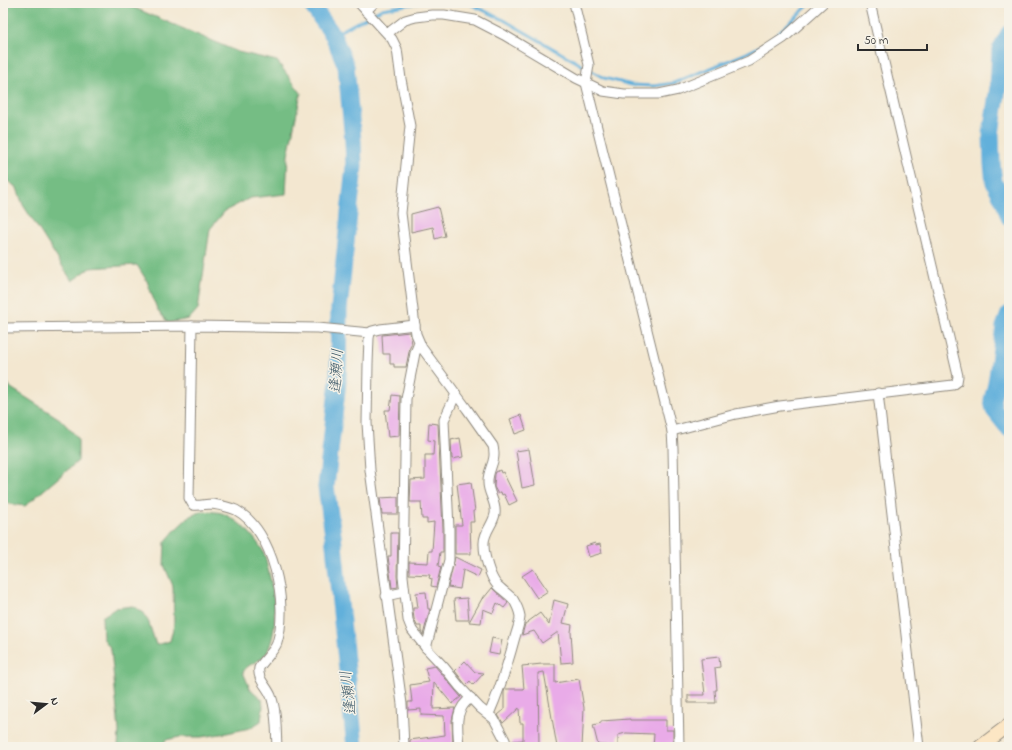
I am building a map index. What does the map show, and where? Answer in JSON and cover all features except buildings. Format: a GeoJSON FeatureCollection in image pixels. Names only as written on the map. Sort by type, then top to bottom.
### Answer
{"type":"FeatureCollection","features":[{"type":"Feature","properties":{"kind":"street"},"geometry":{"type":"LineString","coordinates":[[359,3],[388,33],[397,49],[400,79],[410,126],[401,213],[414,325],[419,343],[493,446],[494,458],[489,474],[488,486],[495,509],[494,518],[484,539],[484,551],[492,577],[498,586],[517,606],[520,617],[511,653],[495,701],[489,714]]}},
{"type":"Feature","properties":{"kind":"street"},"geometry":{"type":"LineString","coordinates":[[367,12],[374,3]]}},
{"type":"Feature","properties":{"kind":"street"},"geometry":{"type":"LineString","coordinates":[[574,3],[589,65],[587,79],[672,431],[679,747]]}},
{"type":"Feature","properties":{"kind":"street"},"geometry":{"type":"LineString","coordinates":[[388,33],[405,20],[432,14],[475,20],[587,79],[603,91],[624,94],[659,94],[678,90],[749,61],[784,38],[823,3]]}},
{"type":"Feature","properties":{"kind":"street"},"geometry":{"type":"LineString","coordinates":[[672,431],[736,414],[878,393],[953,385],[958,379],[870,3]]}},
{"type":"Feature","properties":{"kind":"street"},"geometry":{"type":"LineString","coordinates":[[3,328],[192,326],[328,328],[366,333],[380,329],[414,325]]}},
{"type":"Feature","properties":{"kind":"street"},"geometry":{"type":"LineString","coordinates":[[192,326],[189,498],[194,505],[199,506],[211,504],[236,511],[257,529],[272,557],[281,606],[281,621],[277,645],[258,668],[258,670],[259,678],[267,688],[274,705],[277,747]]}},
{"type":"Feature","properties":{"kind":"street"},"geometry":{"type":"LineString","coordinates":[[366,333],[368,364],[367,423],[370,470],[386,596],[402,704],[404,747]]}},
{"type":"Feature","properties":{"kind":"street"},"geometry":{"type":"LineString","coordinates":[[419,343],[415,353],[406,399],[404,592],[408,620],[412,630],[426,648],[471,698],[498,724],[507,747]]}},
{"type":"Feature","properties":{"kind":"street"},"geometry":{"type":"LineString","coordinates":[[878,393],[919,747]]}},
{"type":"Feature","properties":{"kind":"street"},"geometry":{"type":"LineString","coordinates":[[426,648],[449,560],[444,420],[456,394]]}},
{"type":"Feature","properties":{"kind":"street"},"geometry":{"type":"LineString","coordinates":[[386,596],[404,592]]}},
{"type":"Feature","properties":{"kind":"street"},"geometry":{"type":"LineString","coordinates":[[459,747],[459,710],[462,705],[471,698]]}},
{"type":"Feature","properties":{"kind":"street"},"geometry":{"type":"LineString","coordinates":[[980,747],[1009,725]]}},
{"type":"Feature","properties":{"kind":"green space"},"geometry":{"type":"Polygon","coordinates":[[[3,3],[123,3],[238,52],[277,61],[301,93],[288,155],[286,194],[250,198],[225,211],[210,229],[198,309],[189,319],[168,323],[157,309],[147,281],[137,265],[90,268],[72,281],[23,205],[17,188],[8,181],[3,182],[3,3]]]}},
{"type":"Feature","properties":{"kind":"green space"},"geometry":{"type":"Polygon","coordinates":[[[3,376],[11,388],[60,419],[78,438],[78,461],[25,506],[3,503],[3,376]]]}},
{"type":"Feature","properties":{"kind":"green space"},"geometry":{"type":"Polygon","coordinates":[[[202,511],[221,513],[237,522],[252,535],[265,555],[274,598],[274,629],[267,653],[264,657],[246,668],[243,672],[250,689],[262,699],[263,706],[261,721],[250,728],[227,733],[201,737],[180,737],[165,740],[164,747],[118,747],[119,731],[111,649],[103,638],[102,617],[116,608],[133,606],[144,613],[156,645],[170,641],[174,625],[173,586],[164,565],[165,542],[190,516],[202,511]]]}},
{"type":"Feature","properties":{"kind":"waterway","name":"逢瀬川"},"geometry":{"type":"LineString","coordinates":[[310,3],[333,35],[346,66],[353,141],[354,166],[339,309],[338,381],[326,487],[333,535],[355,747]]}},
{"type":"Feature","properties":{"kind":"waterway"},"geometry":{"type":"LineString","coordinates":[[333,35],[382,9],[418,3]]}},
{"type":"Feature","properties":{"kind":"waterway"},"geometry":{"type":"LineString","coordinates":[[468,3],[504,20],[604,78],[632,85],[654,86],[674,83],[745,54],[768,42],[811,3]]}},
{"type":"Feature","properties":{"kind":"waterway"},"geometry":{"type":"LineString","coordinates":[[1009,33],[1000,50],[998,87],[991,134],[994,182],[1004,202],[1009,217]]}},
{"type":"Feature","properties":{"kind":"waterway"},"geometry":{"type":"LineString","coordinates":[[1009,314],[1004,327],[996,384],[992,400],[994,410],[1009,429]]}}]}
